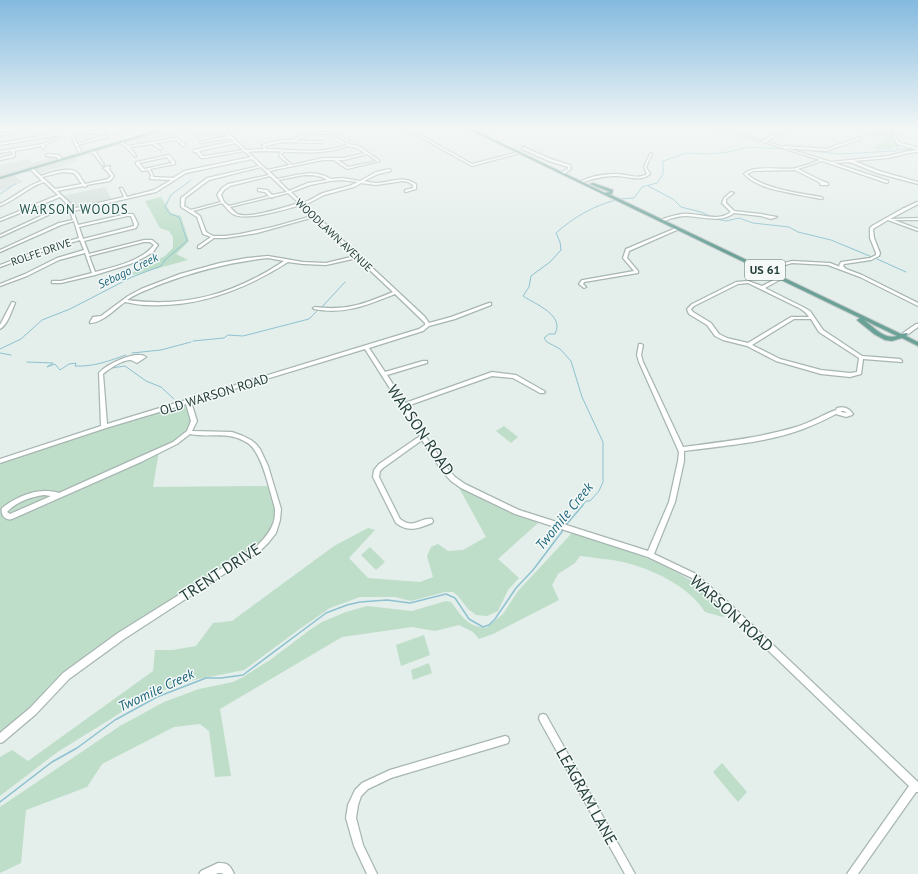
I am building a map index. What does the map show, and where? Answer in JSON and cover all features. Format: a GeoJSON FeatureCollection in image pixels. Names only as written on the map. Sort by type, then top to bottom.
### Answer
{"type":"FeatureCollection","features":[{"type":"Feature","properties":{"kind":"main road"},"geometry":{"type":"LineString","coordinates":[[0,178],[32,169]]}},
{"type":"Feature","properties":{"kind":"main road","name":"US 61"},"geometry":{"type":"LineString","coordinates":[[551,169],[601,193],[613,197]]}},
{"type":"Feature","properties":{"kind":"main road","name":"US 61"},"geometry":{"type":"LineString","coordinates":[[556,169],[622,202],[904,335],[918,344]]}},
{"type":"Feature","properties":{"kind":"main road"},"geometry":{"type":"LineString","coordinates":[[578,180],[612,191],[612,193],[608,194],[601,193]]}},
{"type":"Feature","properties":{"kind":"main road","name":"US 61"},"geometry":{"type":"LineString","coordinates":[[622,202],[838,306],[918,340]]}},
{"type":"Feature","properties":{"kind":"main road"},"geometry":{"type":"LineString","coordinates":[[838,306],[883,337],[894,340],[904,335]]}},
{"type":"Feature","properties":{"kind":"street"},"geometry":{"type":"LineString","coordinates":[[32,169],[69,204],[94,274]]}},
{"type":"Feature","properties":{"kind":"street"},"geometry":{"type":"LineString","coordinates":[[107,169],[113,176],[110,179]]}},
{"type":"Feature","properties":{"kind":"street"},"geometry":{"type":"LineString","coordinates":[[141,169],[149,169],[152,178]]}},
{"type":"Feature","properties":{"kind":"street"},"geometry":{"type":"LineString","coordinates":[[72,210],[155,192],[185,172],[200,169]]}},
{"type":"Feature","properties":{"kind":"street"},"geometry":{"type":"LineString","coordinates":[[250,169],[208,179],[183,198],[182,206],[198,216],[205,234],[213,237],[236,237],[314,216]]}},
{"type":"Feature","properties":{"kind":"street","name":"WOODLAWN AVENUE"},"geometry":{"type":"LineString","coordinates":[[264,169],[423,318],[427,326]]}},
{"type":"Feature","properties":{"kind":"street"},"geometry":{"type":"LineString","coordinates":[[267,171],[278,169]]}},
{"type":"Feature","properties":{"kind":"street"},"geometry":{"type":"LineString","coordinates":[[563,172],[570,170],[570,169]]}},
{"type":"Feature","properties":{"kind":"street"},"geometry":{"type":"LineString","coordinates":[[583,181],[616,175],[643,178],[649,174],[646,169]]}},
{"type":"Feature","properties":{"kind":"street"},"geometry":{"type":"LineString","coordinates":[[821,182],[794,169],[753,170],[745,174],[750,179],[767,186],[821,198]]}},
{"type":"Feature","properties":{"kind":"street"},"geometry":{"type":"LineString","coordinates":[[848,169],[887,182]]}},
{"type":"Feature","properties":{"kind":"street"},"geometry":{"type":"LineString","coordinates":[[870,169],[918,184]]}},
{"type":"Feature","properties":{"kind":"street"},"geometry":{"type":"LineString","coordinates":[[271,175],[229,185],[219,195],[234,214],[244,216],[262,214],[301,204],[323,194],[353,186],[372,175],[390,170]]}},
{"type":"Feature","properties":{"kind":"street"},"geometry":{"type":"LineString","coordinates":[[40,177],[64,171],[75,171],[84,186]]}},
{"type":"Feature","properties":{"kind":"street"},"geometry":{"type":"LineString","coordinates":[[315,174],[318,171]]}},
{"type":"Feature","properties":{"kind":"street"},"geometry":{"type":"LineString","coordinates":[[276,180],[300,175],[315,174],[324,176],[330,180]]}},
{"type":"Feature","properties":{"kind":"street"},"geometry":{"type":"LineString","coordinates":[[55,190],[84,186],[110,179],[116,180]]}},
{"type":"Feature","properties":{"kind":"street"},"geometry":{"type":"LineString","coordinates":[[147,179],[173,179]]}},
{"type":"Feature","properties":{"kind":"street"},"geometry":{"type":"LineString","coordinates":[[228,207],[289,192],[305,185],[330,180],[376,184],[403,180],[409,181],[415,185],[415,188],[406,192]]}},
{"type":"Feature","properties":{"kind":"street"},"geometry":{"type":"LineString","coordinates":[[0,205],[18,196],[30,186],[44,181]]}},
{"type":"Feature","properties":{"kind":"street"},"geometry":{"type":"LineString","coordinates":[[121,189],[126,198]]}},
{"type":"Feature","properties":{"kind":"street"},"geometry":{"type":"LineString","coordinates":[[259,190],[266,191],[272,196]]}},
{"type":"Feature","properties":{"kind":"street"},"geometry":{"type":"LineString","coordinates":[[732,193],[725,199],[724,203],[733,212]]}},
{"type":"Feature","properties":{"kind":"street"},"geometry":{"type":"LineString","coordinates":[[0,220],[31,206],[59,196]]}},
{"type":"Feature","properties":{"kind":"street"},"geometry":{"type":"LineString","coordinates":[[191,211],[223,202]]}},
{"type":"Feature","properties":{"kind":"street"},"geometry":{"type":"LineString","coordinates":[[768,270],[781,264],[791,262],[828,264],[871,259],[876,257],[878,253],[871,229],[892,215],[917,202]]}},
{"type":"Feature","properties":{"kind":"street"},"geometry":{"type":"LineString","coordinates":[[0,236],[69,204]]}},
{"type":"Feature","properties":{"kind":"street"},"geometry":{"type":"LineString","coordinates":[[661,220],[683,215],[721,217],[733,212],[764,216]]}},
{"type":"Feature","properties":{"kind":"street","name":"ROLFE DRIVE"},"geometry":{"type":"LineString","coordinates":[[0,266],[51,247],[135,226],[132,215],[127,215],[77,226]]}},
{"type":"Feature","properties":{"kind":"street"},"geometry":{"type":"LineString","coordinates":[[236,220],[244,216]]}},
{"type":"Feature","properties":{"kind":"street"},"geometry":{"type":"LineString","coordinates":[[888,219],[918,219]]}},
{"type":"Feature","properties":{"kind":"street"},"geometry":{"type":"LineString","coordinates":[[888,219],[918,230]]}},
{"type":"Feature","properties":{"kind":"street"},"geometry":{"type":"LineString","coordinates":[[0,251],[60,224],[74,220]]}},
{"type":"Feature","properties":{"kind":"street"},"geometry":{"type":"LineString","coordinates":[[584,287],[581,284],[583,281],[637,272],[625,258],[627,250],[677,229]]}},
{"type":"Feature","properties":{"kind":"street"},"geometry":{"type":"LineString","coordinates":[[199,247],[213,237]]}},
{"type":"Feature","properties":{"kind":"street"},"geometry":{"type":"LineString","coordinates":[[0,285],[26,275],[58,259],[147,241],[152,242],[156,247],[146,256],[127,264],[61,282],[52,282]]}},
{"type":"Feature","properties":{"kind":"street"},"geometry":{"type":"LineString","coordinates":[[101,317],[142,290],[213,266],[257,257],[273,257],[303,263],[326,264],[358,257]]}},
{"type":"Feature","properties":{"kind":"street"},"geometry":{"type":"LineString","coordinates":[[124,301],[149,305],[162,305],[199,300],[254,281],[288,260]]}},
{"type":"Feature","properties":{"kind":"street"},"geometry":{"type":"LineString","coordinates":[[842,263],[841,266],[844,269]]}},
{"type":"Feature","properties":{"kind":"street"},"geometry":{"type":"LineString","coordinates":[[828,264],[868,279],[918,305]]}},
{"type":"Feature","properties":{"kind":"street"},"geometry":{"type":"LineString","coordinates":[[763,287],[781,278]]}},
{"type":"Feature","properties":{"kind":"street"},"geometry":{"type":"LineString","coordinates":[[861,357],[859,373],[850,375],[821,372],[788,364],[749,345],[725,339],[717,335],[708,324],[694,315],[689,309],[693,305],[737,283],[748,282],[763,287],[802,308],[808,312],[821,331],[861,357],[900,361]]}},
{"type":"Feature","properties":{"kind":"street"},"geometry":{"type":"LineString","coordinates":[[315,308],[336,310],[356,308],[395,293]]}},
{"type":"Feature","properties":{"kind":"street"},"geometry":{"type":"LineString","coordinates":[[0,328],[4,323],[13,303]]}},
{"type":"Feature","properties":{"kind":"street","name":"OLD WARSON ROAD"},"geometry":{"type":"LineString","coordinates":[[0,460],[421,330],[427,326],[490,304]]}},
{"type":"Feature","properties":{"kind":"street"},"geometry":{"type":"LineString","coordinates":[[749,345],[793,318],[811,318]]}},
{"type":"Feature","properties":{"kind":"street"},"geometry":{"type":"LineString","coordinates":[[904,335],[918,325]]}},
{"type":"Feature","properties":{"kind":"street"},"geometry":{"type":"LineString","coordinates":[[641,345],[639,355],[641,362],[681,449],[681,459],[672,502],[650,555]]}},
{"type":"Feature","properties":{"kind":"street","name":"WARSON ROAD"},"geometry":{"type":"LineString","coordinates":[[366,347],[405,405],[444,468],[453,479],[463,486],[517,512],[650,555],[694,576],[917,787]]}},
{"type":"Feature","properties":{"kind":"street"},"geometry":{"type":"LineString","coordinates":[[104,427],[101,373],[112,364],[128,358]]}},
{"type":"Feature","properties":{"kind":"street"},"geometry":{"type":"LineString","coordinates":[[384,374],[425,362]]}},
{"type":"Feature","properties":{"kind":"street"},"geometry":{"type":"LineString","coordinates":[[405,405],[492,374],[514,376],[542,392]]}},
{"type":"Feature","properties":{"kind":"street"},"geometry":{"type":"LineString","coordinates":[[58,495],[52,493],[41,493],[16,502],[4,510],[4,514],[10,517],[175,443],[189,432],[194,421],[188,402]]}},
{"type":"Feature","properties":{"kind":"street"},"geometry":{"type":"LineString","coordinates":[[681,449],[752,439],[788,432],[810,426],[838,412]]}},
{"type":"Feature","properties":{"kind":"street","name":"TRENT DRIVE"},"geometry":{"type":"LineString","coordinates":[[0,739],[33,711],[66,676],[126,632],[250,555],[264,544],[272,533],[279,517],[278,509],[263,462],[255,446],[250,442],[232,434],[195,434],[189,432]]}},
{"type":"Feature","properties":{"kind":"street"},"geometry":{"type":"LineString","coordinates":[[424,436],[381,466],[376,474],[401,525],[416,526],[430,521]]}},
{"type":"Feature","properties":{"kind":"street","name":"LEAGRAM LANE"},"geometry":{"type":"LineString","coordinates":[[543,718],[630,874]]}},
{"type":"Feature","properties":{"kind":"street"},"geometry":{"type":"LineString","coordinates":[[372,874],[359,846],[351,818],[357,794],[365,786],[390,774],[505,740]]}},
{"type":"Feature","properties":{"kind":"street"},"geometry":{"type":"LineString","coordinates":[[852,874],[917,787]]}},
{"type":"Feature","properties":{"kind":"street"},"geometry":{"type":"LineString","coordinates":[[204,874],[218,868],[225,868],[229,874]]}},
{"type":"Feature","properties":{"kind":"shaded area"},"geometry":{"type":"Polygon","coordinates":[[[0,169],[29,169],[0,177],[0,169]]]}},
{"type":"Feature","properties":{"kind":"shaded area"},"geometry":{"type":"Polygon","coordinates":[[[39,169],[54,169],[38,174],[35,170],[39,169]]]}},
{"type":"Feature","properties":{"kind":"shaded area"},"geometry":{"type":"Polygon","coordinates":[[[14,175],[23,182],[0,191],[0,179],[14,175]]]}},
{"type":"Feature","properties":{"kind":"shaded area"},"geometry":{"type":"Polygon","coordinates":[[[105,187],[112,201],[74,209],[62,196],[105,187]]]}},
{"type":"Feature","properties":{"kind":"green space"},"geometry":{"type":"Polygon","coordinates":[[[161,197],[171,213],[181,216],[189,241],[176,254],[188,260],[133,275],[133,272],[165,256],[173,248],[173,237],[169,231],[160,228],[145,201],[161,197]]]}},
{"type":"Feature","properties":{"kind":"green space"},"geometry":{"type":"Polygon","coordinates":[[[183,404],[187,405],[191,419],[190,426],[184,435],[174,443],[159,451],[153,487],[270,486],[277,517],[263,544],[120,635],[0,737],[0,462],[183,404]]]}},
{"type":"Feature","properties":{"kind":"green space"},"geometry":{"type":"Polygon","coordinates":[[[504,426],[518,437],[511,443],[496,431],[504,426]]]}},
{"type":"Feature","properties":{"kind":"green space"},"geometry":{"type":"Polygon","coordinates":[[[458,486],[538,523],[498,559],[519,578],[508,590],[498,611],[487,616],[476,615],[468,609],[453,592],[445,592],[411,601],[395,597],[360,597],[330,608],[244,670],[194,680],[161,691],[125,710],[56,753],[0,796],[0,757],[12,750],[28,761],[153,671],[155,650],[173,650],[196,646],[213,623],[232,621],[334,546],[368,528],[375,530],[349,558],[368,578],[420,582],[433,577],[427,556],[431,547],[438,544],[448,551],[463,550],[486,537],[458,486]]]}},
{"type":"Feature","properties":{"kind":"green space"},"geometry":{"type":"Polygon","coordinates":[[[572,533],[634,553],[665,566],[698,586],[730,614],[723,617],[705,612],[690,594],[669,580],[646,569],[623,562],[580,556],[575,563],[558,574],[552,585],[559,600],[493,634],[479,639],[473,632],[459,625],[435,631],[412,627],[342,637],[220,709],[231,776],[215,777],[209,731],[200,724],[174,727],[102,764],[87,787],[26,810],[21,863],[0,873],[0,807],[120,726],[164,702],[199,689],[233,682],[270,660],[322,622],[346,612],[367,606],[412,611],[446,601],[451,602],[469,623],[486,628],[503,614],[518,591],[572,533]]]}},
{"type":"Feature","properties":{"kind":"green space"},"geometry":{"type":"Polygon","coordinates":[[[370,547],[385,562],[376,570],[361,555],[370,547]]]}},
{"type":"Feature","properties":{"kind":"green space"},"geometry":{"type":"Polygon","coordinates":[[[424,635],[430,655],[401,666],[396,645],[424,635]]]}},
{"type":"Feature","properties":{"kind":"green space"},"geometry":{"type":"Polygon","coordinates":[[[429,663],[432,673],[413,680],[411,670],[429,663]]]}},
{"type":"Feature","properties":{"kind":"green space"},"geometry":{"type":"Polygon","coordinates":[[[722,763],[747,792],[738,802],[713,772],[722,763]]]}},
{"type":"Feature","properties":{"kind":"waterway","name":"Twomile Creek"},"geometry":{"type":"LineString","coordinates":[[619,199],[634,198],[642,187],[657,183],[663,174],[663,169]]}},
{"type":"Feature","properties":{"kind":"waterway","name":"Sebago Creek"},"geometry":{"type":"LineString","coordinates":[[0,349],[21,339],[42,320],[70,309],[132,277],[161,266],[165,260],[187,241],[179,217],[170,214],[165,207],[171,195],[191,180]]}},
{"type":"Feature","properties":{"kind":"waterway"},"geometry":{"type":"LineString","coordinates":[[0,194],[15,184]]}},
{"type":"Feature","properties":{"kind":"waterway"},"geometry":{"type":"LineString","coordinates":[[648,186],[673,199],[681,207],[701,212],[712,217]]}},
{"type":"Feature","properties":{"kind":"waterway","name":"Twomile Creek"},"geometry":{"type":"LineString","coordinates":[[582,506],[586,501],[590,501],[599,491],[603,482],[603,442],[582,397],[571,361],[560,349],[547,342],[544,338],[549,334],[555,334],[557,327],[556,321],[547,311],[523,296],[529,287],[531,276],[550,262],[561,250],[560,242],[556,233],[584,213],[599,205],[616,200]]}},
{"type":"Feature","properties":{"kind":"waterway"},"geometry":{"type":"LineString","coordinates":[[716,219],[726,221],[739,218],[753,223],[789,227],[798,232],[831,240],[872,257]]}},
{"type":"Feature","properties":{"kind":"waterway"},"geometry":{"type":"LineString","coordinates":[[877,259],[906,272]]}},
{"type":"Feature","properties":{"kind":"waterway"},"geometry":{"type":"LineString","coordinates":[[321,308],[345,282]]}},
{"type":"Feature","properties":{"kind":"waterway"},"geometry":{"type":"LineString","coordinates":[[193,341],[224,338],[228,335],[243,336],[309,319],[318,310]]}},
{"type":"Feature","properties":{"kind":"waterway"},"geometry":{"type":"LineString","coordinates":[[132,353],[161,350],[191,342]]}},
{"type":"Feature","properties":{"kind":"waterway"},"geometry":{"type":"LineString","coordinates":[[0,353],[11,355]]}},
{"type":"Feature","properties":{"kind":"waterway"},"geometry":{"type":"LineString","coordinates":[[27,362],[53,363],[47,367],[55,364],[60,370],[69,364],[76,363],[75,366],[95,365],[126,355]]}},
{"type":"Feature","properties":{"kind":"waterway"},"geometry":{"type":"LineString","coordinates":[[112,368],[125,366],[146,381],[161,387],[174,399]]}},
{"type":"Feature","properties":{"kind":"waterway","name":"Twomile Creek"},"geometry":{"type":"LineString","coordinates":[[566,525],[583,505]]}},
{"type":"Feature","properties":{"kind":"waterway","name":"Twomile Creek"},"geometry":{"type":"LineString","coordinates":[[0,802],[52,762],[77,748],[115,720],[157,697],[206,678],[221,678],[243,675],[326,613],[347,605],[360,602],[387,600],[410,603],[446,594],[455,598],[469,619],[483,627],[489,625],[495,619],[516,588],[533,570],[564,529]]}},
{"type":"Feature","properties":{"kind":"district","name":"WARSON WOODS"},"geometry":{"type":"Point","coordinates":[74,209]}}]}
